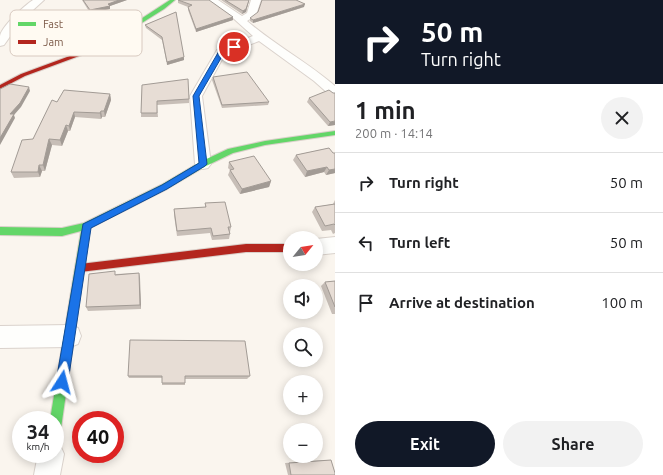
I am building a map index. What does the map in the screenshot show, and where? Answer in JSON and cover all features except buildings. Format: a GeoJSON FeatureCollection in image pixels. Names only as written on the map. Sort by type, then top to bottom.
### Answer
{"type":"FeatureCollection","features":[{"type":"Feature","properties":{"kind":"street"},"geometry":{"type":"LineString","coordinates":[[27,10],[39,0]]}},
{"type":"Feature","properties":{"kind":"street"},"geometry":{"type":"LineString","coordinates":[[142,19],[167,6],[173,0]]}},
{"type":"Feature","properties":{"kind":"street"},"geometry":{"type":"LineString","coordinates":[[212,0],[241,20],[260,37],[318,78],[335,94]]}},
{"type":"Feature","properties":{"kind":"street"},"geometry":{"type":"LineString","coordinates":[[241,20],[251,15],[256,0]]}},
{"type":"Feature","properties":{"kind":"street"},"geometry":{"type":"LineString","coordinates":[[0,43],[10,28]]}},
{"type":"Feature","properties":{"kind":"street"},"geometry":{"type":"LineString","coordinates":[[203,164],[196,96],[221,52],[260,37]]}},
{"type":"Feature","properties":{"kind":"street"},"geometry":{"type":"LineString","coordinates":[[0,87],[23,75],[70,56]]}},
{"type":"Feature","properties":{"kind":"street"},"geometry":{"type":"LineString","coordinates":[[0,231],[62,232],[86,226],[164,187],[203,164],[231,151],[265,143],[335,133]]}},
{"type":"Feature","properties":{"kind":"street"},"geometry":{"type":"LineString","coordinates":[[58,411],[86,226]]}},
{"type":"Feature","properties":{"kind":"street"},"geometry":{"type":"LineString","coordinates":[[323,246],[335,245]]}},
{"type":"Feature","properties":{"kind":"street"},"geometry":{"type":"LineString","coordinates":[[80,268],[246,248],[283,248]]}},
{"type":"Feature","properties":{"kind":"street"},"geometry":{"type":"LineString","coordinates":[[0,337],[70,336]]}},
{"type":"Feature","properties":{"kind":"street"},"geometry":{"type":"LineString","coordinates":[[48,475],[50,463]]}},
{"type":"Feature","properties":{"kind":"traffic: fast"},"geometry":{"type":"LineString","coordinates":[[142,20],[168,5],[173,0]]}},
{"type":"Feature","properties":{"kind":"traffic: fast"},"geometry":{"type":"LineString","coordinates":[[0,231],[62,232],[86,226],[164,187],[203,164],[231,151],[265,143],[335,133]]}},
{"type":"Feature","properties":{"kind":"traffic: fast"},"geometry":{"type":"LineString","coordinates":[[58,411],[86,226]]}},
{"type":"Feature","properties":{"kind":"traffic: jam"},"geometry":{"type":"LineString","coordinates":[[0,87],[23,75],[74,56]]}},
{"type":"Feature","properties":{"kind":"traffic: jam"},"geometry":{"type":"LineString","coordinates":[[80,268],[246,248],[283,248]]}},
{"type":"Feature","properties":{"kind":"route"},"geometry":{"type":"LineString","coordinates":[[62,382],[86,226],[164,187],[203,164],[196,96],[221,52],[234,47]]}}]}
